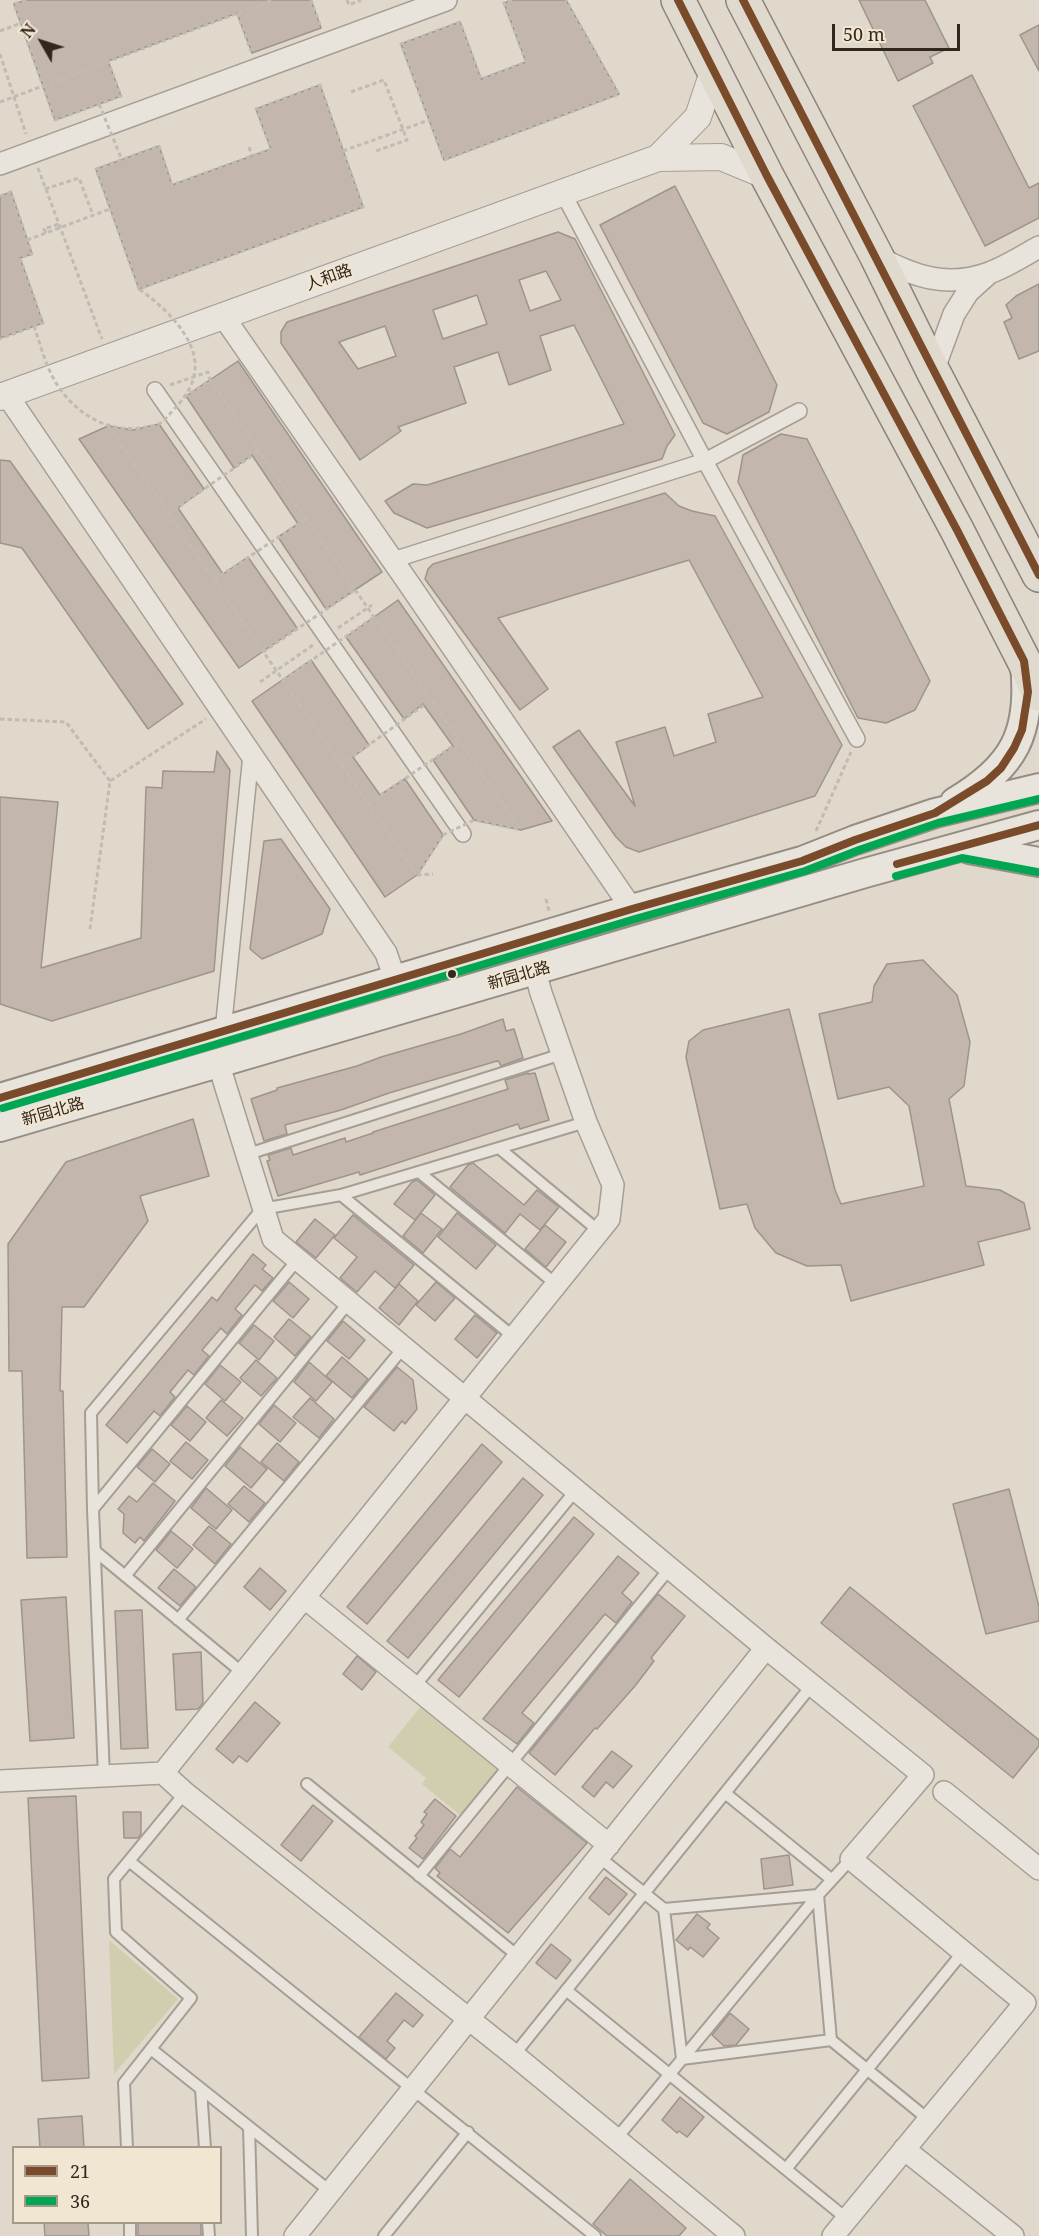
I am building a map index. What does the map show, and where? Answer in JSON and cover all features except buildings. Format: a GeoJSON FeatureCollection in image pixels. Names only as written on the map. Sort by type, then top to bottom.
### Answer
{"type":"FeatureCollection","features":[{"type":"Feature","properties":{"kind":"main road"},"geometry":{"type":"LineString","coordinates":[[678,0],[767,176],[957,530],[1039,694]]}},
{"type":"Feature","properties":{"kind":"main road"},"geometry":{"type":"LineString","coordinates":[[743,1],[1039,575]]}},
{"type":"Feature","properties":{"kind":"main road"},"geometry":{"type":"LineString","coordinates":[[957,530],[984,530],[1005,511]]}},
{"type":"Feature","properties":{"kind":"main road"},"geometry":{"type":"LineString","coordinates":[[935,813],[987,780],[1001,768],[1014,748],[1022,729],[1028,692],[1024,661]]}},
{"type":"Feature","properties":{"kind":"main road","name":"新园北路"},"geometry":{"type":"LineString","coordinates":[[0,1098],[632,909],[802,861],[935,813],[1039,788]]}},
{"type":"Feature","properties":{"kind":"main road","name":"新园北路"},"geometry":{"type":"LineString","coordinates":[[0,1127],[865,873],[1039,825]]}},
{"type":"Feature","properties":{"kind":"main road"},"geometry":{"type":"LineString","coordinates":[[855,840],[864,850],[867,858],[865,873]]}},
{"type":"Feature","properties":{"kind":"main road"},"geometry":{"type":"LineString","coordinates":[[962,847],[1039,862]]}},
{"type":"Feature","properties":{"kind":"main road"},"geometry":{"type":"LineString","coordinates":[[91,1070],[99,1099]]}},
{"type":"Feature","properties":{"kind":"main road"},"geometry":{"type":"LineString","coordinates":[[0,1085],[33,1088]]}},
{"type":"Feature","properties":{"kind":"main road"},"geometry":{"type":"LineString","coordinates":[[0,1146],[10,1137],[48,1114]]}},
{"type":"Feature","properties":{"kind":"street"},"geometry":{"type":"LineString","coordinates":[[0,164],[446,0]]}},
{"type":"Feature","properties":{"kind":"street"},"geometry":{"type":"LineString","coordinates":[[658,158],[698,117],[714,69]]}},
{"type":"Feature","properties":{"kind":"street"},"geometry":{"type":"LineString","coordinates":[[658,158],[721,157],[767,176]]}},
{"type":"Feature","properties":{"kind":"street","name":"人和路"},"geometry":{"type":"LineString","coordinates":[[4,396],[658,158]]}},
{"type":"Feature","properties":{"kind":"street"},"geometry":{"type":"LineString","coordinates":[[563,192],[705,461],[857,739]]}},
{"type":"Feature","properties":{"kind":"street"},"geometry":{"type":"LineString","coordinates":[[933,371],[954,314],[968,292],[989,273],[1039,247]]}},
{"type":"Feature","properties":{"kind":"street"},"geometry":{"type":"LineString","coordinates":[[877,257],[917,276],[938,280],[962,279],[989,273]]}},
{"type":"Feature","properties":{"kind":"street"},"geometry":{"type":"LineString","coordinates":[[223,316],[632,909]]}},
{"type":"Feature","properties":{"kind":"street"},"geometry":{"type":"LineString","coordinates":[[154,390],[463,834]]}},
{"type":"Feature","properties":{"kind":"street"},"geometry":{"type":"LineString","coordinates":[[4,396],[386,953],[395,980]]}},
{"type":"Feature","properties":{"kind":"street"},"geometry":{"type":"LineString","coordinates":[[393,560],[705,461],[799,411]]}},
{"type":"Feature","properties":{"kind":"street"},"geometry":{"type":"LineString","coordinates":[[223,1031],[251,755]]}},
{"type":"Feature","properties":{"kind":"street"},"geometry":{"type":"LineString","coordinates":[[164,1773],[609,1219],[613,1185],[586,1122],[541,993],[536,971]]}},
{"type":"Feature","properties":{"kind":"street"},"geometry":{"type":"LineString","coordinates":[[218,1062],[273,1239],[766,1648],[923,1775],[851,1859],[1025,2003],[833,2236]]}},
{"type":"Feature","properties":{"kind":"street"},"geometry":{"type":"LineString","coordinates":[[305,1598],[510,1765],[604,1851]]}},
{"type":"Feature","properties":{"kind":"street"},"geometry":{"type":"LineString","coordinates":[[295,2236],[766,1648]]}},
{"type":"Feature","properties":{"kind":"street"},"geometry":{"type":"LineString","coordinates":[[0,1781],[164,1773],[185,1793],[514,2055],[734,2236]]}},
{"type":"Feature","properties":{"kind":"street"},"geometry":{"type":"LineString","coordinates":[[944,1792],[1039,1869]]}},
{"type":"Feature","properties":{"kind":"street"},"geometry":{"type":"LineString","coordinates":[[904,2149],[1014,2236]]}},
{"type":"Feature","properties":{"kind":"lane"},"geometry":{"type":"LineString","coordinates":[[248,1154],[562,1054]]}},
{"type":"Feature","properties":{"kind":"lane"},"geometry":{"type":"LineString","coordinates":[[104,1776],[91,1413],[262,1209],[341,1195],[586,1122]]}},
{"type":"Feature","properties":{"kind":"lane"},"geometry":{"type":"LineString","coordinates":[[499,1148],[600,1232]]}},
{"type":"Feature","properties":{"kind":"lane"},"geometry":{"type":"LineString","coordinates":[[419,1172],[557,1285]]}},
{"type":"Feature","properties":{"kind":"lane"},"geometry":{"type":"LineString","coordinates":[[341,1195],[515,1338]]}},
{"type":"Feature","properties":{"kind":"lane"},"geometry":{"type":"LineString","coordinates":[[93,1509],[298,1259]]}},
{"type":"Feature","properties":{"kind":"lane"},"geometry":{"type":"LineString","coordinates":[[125,1576],[349,1302]]}},
{"type":"Feature","properties":{"kind":"lane"},"geometry":{"type":"LineString","coordinates":[[178,1620],[404,1347]]}},
{"type":"Feature","properties":{"kind":"lane"},"geometry":{"type":"LineString","coordinates":[[414,1687],[576,1490]]}},
{"type":"Feature","properties":{"kind":"lane"},"geometry":{"type":"LineString","coordinates":[[95,1551],[244,1674]]}},
{"type":"Feature","properties":{"kind":"lane"},"geometry":{"type":"LineString","coordinates":[[419,1876],[670,1568]]}},
{"type":"Feature","properties":{"kind":"lane"},"geometry":{"type":"LineString","coordinates":[[514,2055],[812,1685]]}},
{"type":"Feature","properties":{"kind":"lane"},"geometry":{"type":"LineString","coordinates":[[307,1784],[519,1957]]}},
{"type":"Feature","properties":{"kind":"lane"},"geometry":{"type":"LineString","coordinates":[[725,1792],[831,1879]]}},
{"type":"Feature","properties":{"kind":"lane"},"geometry":{"type":"LineString","coordinates":[[127,2146],[124,2084],[191,1998],[116,1932],[114,1879],[185,1793]]}},
{"type":"Feature","properties":{"kind":"lane"},"geometry":{"type":"LineString","coordinates":[[604,1851],[643,1893],[664,1909],[818,1895]]}},
{"type":"Feature","properties":{"kind":"lane"},"geometry":{"type":"LineString","coordinates":[[616,2139],[831,1879],[851,1859]]}},
{"type":"Feature","properties":{"kind":"lane"},"geometry":{"type":"LineString","coordinates":[[129,1861],[414,2088],[595,2236]]}},
{"type":"Feature","properties":{"kind":"lane"},"geometry":{"type":"LineString","coordinates":[[818,1895],[831,2040],[929,2120]]}},
{"type":"Feature","properties":{"kind":"lane"},"geometry":{"type":"LineString","coordinates":[[664,1909],[682,2059]]}},
{"type":"Feature","properties":{"kind":"lane"},"geometry":{"type":"LineString","coordinates":[[786,2169],[963,1952]]}},
{"type":"Feature","properties":{"kind":"lane"},"geometry":{"type":"LineString","coordinates":[[566,1990],[847,2219]]}},
{"type":"Feature","properties":{"kind":"lane"},"geometry":{"type":"LineString","coordinates":[[682,2059],[831,2040]]}},
{"type":"Feature","properties":{"kind":"lane"},"geometry":{"type":"LineString","coordinates":[[151,2049],[331,2192]]}},
{"type":"Feature","properties":{"kind":"lane"},"geometry":{"type":"LineString","coordinates":[[201,2089],[205,2146]]}},
{"type":"Feature","properties":{"kind":"lane"},"geometry":{"type":"LineString","coordinates":[[249,2127],[252,2236]]}},
{"type":"Feature","properties":{"kind":"lane"},"geometry":{"type":"LineString","coordinates":[[384,2236],[468,2132]]}},
{"type":"Feature","properties":{"kind":"path"},"geometry":{"type":"LineString","coordinates":[[26,0],[14,4],[55,120],[121,96],[108,61]]}},
{"type":"Feature","properties":{"kind":"path"},"geometry":{"type":"LineString","coordinates":[[0,102],[273,0]]}},
{"type":"Feature","properties":{"kind":"path"},"geometry":{"type":"LineString","coordinates":[[311,0],[321,28]]}},
{"type":"Feature","properties":{"kind":"path"},"geometry":{"type":"LineString","coordinates":[[347,0],[349,5],[361,0]]}},
{"type":"Feature","properties":{"kind":"path"},"geometry":{"type":"LineString","coordinates":[[512,0],[504,3],[526,62],[481,79],[460,22],[401,45],[444,160],[619,94],[566,0]]}},
{"type":"Feature","properties":{"kind":"path"},"geometry":{"type":"LineString","coordinates":[[237,13],[252,53]]}},
{"type":"Feature","properties":{"kind":"path"},"geometry":{"type":"LineString","coordinates":[[0,31],[21,23]]}},
{"type":"Feature","properties":{"kind":"path"},"geometry":{"type":"LineString","coordinates":[[0,54],[32,153],[109,358]]}},
{"type":"Feature","properties":{"kind":"path"},"geometry":{"type":"LineString","coordinates":[[351,92],[384,80],[407,140],[374,152]]}},
{"type":"Feature","properties":{"kind":"path"},"geometry":{"type":"LineString","coordinates":[[139,289],[363,207],[320,86],[256,109],[271,149],[172,185],[159,147],[96,170],[139,289],[153,298],[175,321],[189,341],[195,368],[186,396]]}},
{"type":"Feature","properties":{"kind":"path"},"geometry":{"type":"LineString","coordinates":[[99,104],[122,160]]}},
{"type":"Feature","properties":{"kind":"path"},"geometry":{"type":"LineString","coordinates":[[343,151],[429,120]]}},
{"type":"Feature","properties":{"kind":"path"},"geometry":{"type":"LineString","coordinates":[[249,147],[252,156]]}},
{"type":"Feature","properties":{"kind":"path"},"geometry":{"type":"LineString","coordinates":[[45,189],[79,178],[93,215]]}},
{"type":"Feature","properties":{"kind":"path"},"geometry":{"type":"LineString","coordinates":[[0,196],[10,192],[32,254],[20,258],[43,323],[0,339]]}},
{"type":"Feature","properties":{"kind":"path"},"geometry":{"type":"LineString","coordinates":[[45,231],[110,209]]}},
{"type":"Feature","properties":{"kind":"path"},"geometry":{"type":"LineString","coordinates":[[27,240],[59,224]]}},
{"type":"Feature","properties":{"kind":"path"},"geometry":{"type":"LineString","coordinates":[[34,326],[49,369],[59,388],[72,404],[87,416],[108,426],[133,430],[159,424],[186,396],[210,380]]}},
{"type":"Feature","properties":{"kind":"path"},"geometry":{"type":"LineString","coordinates":[[154,390],[208,372],[210,380],[521,830],[474,820],[443,835],[417,875]]}},
{"type":"Feature","properties":{"kind":"path"},"geometry":{"type":"LineString","coordinates":[[108,426],[417,875]]}},
{"type":"Feature","properties":{"kind":"path"},"geometry":{"type":"LineString","coordinates":[[168,514],[259,451]]}},
{"type":"Feature","properties":{"kind":"path"},"geometry":{"type":"LineString","coordinates":[[214,580],[306,519]]}},
{"type":"Feature","properties":{"kind":"path"},"geometry":{"type":"LineString","coordinates":[[263,652],[355,590]]}},
{"type":"Feature","properties":{"kind":"path"},"geometry":{"type":"LineString","coordinates":[[282,680],[374,617]]}},
{"type":"Feature","properties":{"kind":"path"},"geometry":{"type":"LineString","coordinates":[[341,765],[431,700]]}},
{"type":"Feature","properties":{"kind":"path"},"geometry":{"type":"LineString","coordinates":[[110,781],[220,710]]}},
{"type":"Feature","properties":{"kind":"path"},"geometry":{"type":"LineString","coordinates":[[0,718],[66,722],[110,781],[90,929]]}},
{"type":"Feature","properties":{"kind":"path"},"geometry":{"type":"LineString","coordinates":[[802,861],[857,739]]}},
{"type":"Feature","properties":{"kind":"path"},"geometry":{"type":"LineString","coordinates":[[368,804],[460,741]]}},
{"type":"Feature","properties":{"kind":"path"},"geometry":{"type":"LineString","coordinates":[[417,875],[433,874]]}},
{"type":"Feature","properties":{"kind":"shaded area"},"geometry":{"type":"Polygon","coordinates":[[[425,1701],[494,1757],[497,1769],[460,1815],[422,1784],[426,1778],[388,1747],[425,1701]]]}},
{"type":"Feature","properties":{"kind":"shaded area"},"geometry":{"type":"Polygon","coordinates":[[[109,1940],[178,1999],[114,2074],[109,1940]]]}},
{"type":"Feature","properties":{"kind":"transit line","name":"21"},"geometry":{"type":"LineString","coordinates":[[0,1098],[632,909],[802,861],[935,813],[987,781],[1001,768],[1014,748],[1022,730],[1028,692],[1024,661],[957,530],[767,176],[678,0]]}},
{"type":"Feature","properties":{"kind":"transit line","name":"21"},"geometry":{"type":"LineString","coordinates":[[743,0],[1039,575]]}},
{"type":"Feature","properties":{"kind":"transit line","name":"36"},"geometry":{"type":"LineString","coordinates":[[3,1108],[635,919],[805,871],[938,823],[1039,799]]}},
{"type":"Feature","properties":{"kind":"transit line","name":"21"},"geometry":{"type":"LineString","coordinates":[[897,864],[1039,825]]}},
{"type":"Feature","properties":{"kind":"transit line","name":"36"},"geometry":{"type":"LineString","coordinates":[[896,876],[962,858],[1037,872]]}}]}
